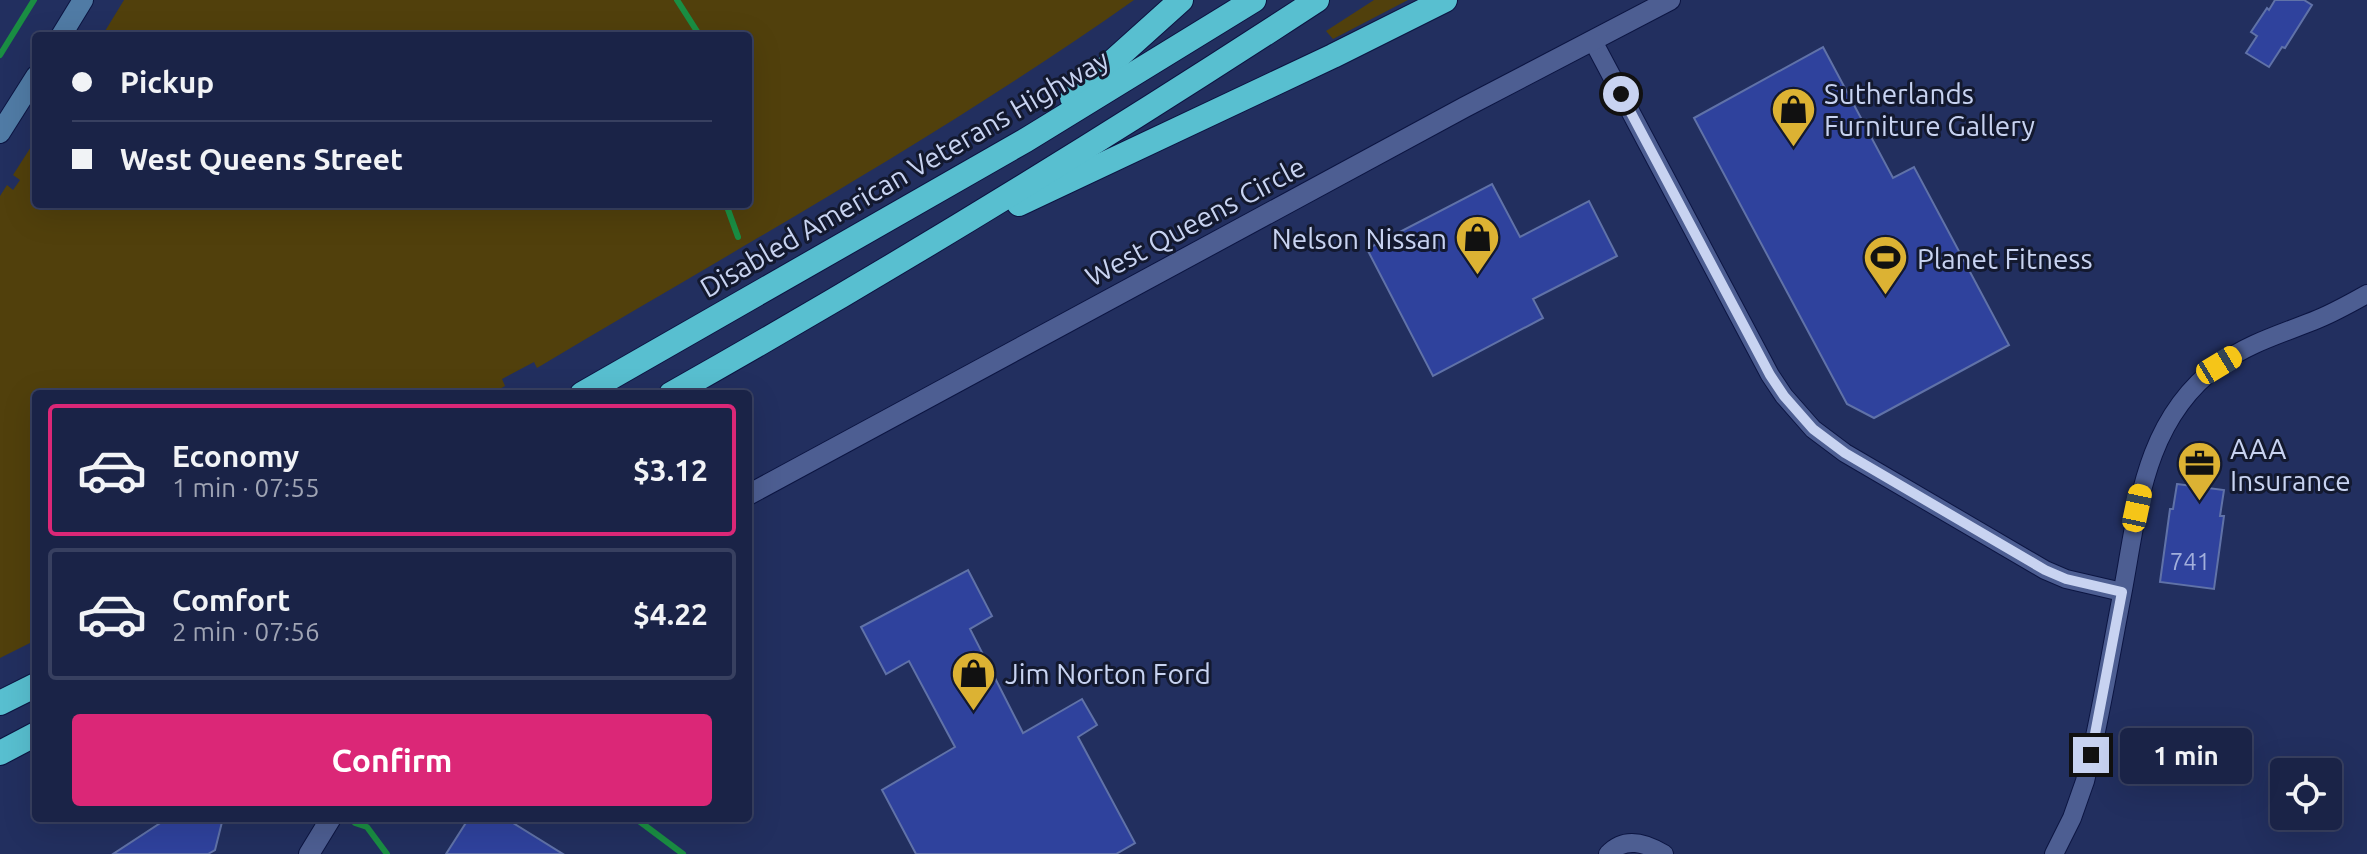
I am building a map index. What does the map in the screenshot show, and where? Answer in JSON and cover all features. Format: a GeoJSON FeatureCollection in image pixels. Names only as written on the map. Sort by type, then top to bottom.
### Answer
{"type":"FeatureCollection","features":[{"type":"Feature","properties":{"kind":"highway"},"geometry":{"type":"LineString","coordinates":[[1026,140],[1181,0]]}},
{"type":"Feature","properties":{"kind":"highway","name":"Disabled American Veterans Highway"},"geometry":{"type":"LineString","coordinates":[[589,390],[1026,140],[1254,0]]}},
{"type":"Feature","properties":{"kind":"highway"},"geometry":{"type":"LineString","coordinates":[[678,390],[1101,138],[1317,0]]}},
{"type":"Feature","properties":{"kind":"highway"},"geometry":{"type":"LineString","coordinates":[[902,259],[1445,0]]}},
{"type":"Feature","properties":{"kind":"highway"},"geometry":{"type":"LineString","coordinates":[[0,703],[32,687]]}},
{"type":"Feature","properties":{"kind":"highway"},"geometry":{"type":"LineString","coordinates":[[0,753],[32,736]]}},
{"type":"Feature","properties":{"kind":"main road"},"geometry":{"type":"LineString","coordinates":[[63,32],[83,0]]}},
{"type":"Feature","properties":{"kind":"main road"},"geometry":{"type":"LineString","coordinates":[[0,133],[32,82]]}},
{"type":"Feature","properties":{"kind":"street","name":"West Queens Circle"},"geometry":{"type":"LineString","coordinates":[[752,493],[1452,114],[1670,0]]}},
{"type":"Feature","properties":{"kind":"street"},"geometry":{"type":"LineString","coordinates":[[1593,41],[1770,375],[1813,429],[1845,453],[2026,560],[2066,579],[2122,592]]}},
{"type":"Feature","properties":{"kind":"street"},"geometry":{"type":"LineString","coordinates":[[2054,854],[2072,818],[2085,781],[2137,508],[2150,456],[2172,414],[2219,365],[2245,349],[2331,313],[2367,294]]}},
{"type":"Feature","properties":{"kind":"street"},"geometry":{"type":"LineString","coordinates":[[309,854],[329,822]]}},
{"type":"Feature","properties":{"kind":"street"},"geometry":{"type":"LineString","coordinates":[[1611,852],[1631,842],[1664,854]]}},
{"type":"Feature","properties":{"kind":"shaded area"},"geometry":{"type":"Polygon","coordinates":[[[124,0],[1134,0],[1062,50],[914,144],[537,368],[534,362],[502,379],[505,386],[498,390],[32,390],[32,642],[0,658],[0,196],[7,185],[13,190],[20,180],[13,175],[32,145],[32,208],[752,208],[752,32],[104,32],[124,0]]]}},
{"type":"Feature","properties":{"kind":"shaded area"},"geometry":{"type":"Polygon","coordinates":[[[1374,0],[1408,0],[1333,39],[1326,31],[1374,0]]]}},
{"type":"Feature","properties":{"kind":"building"},"geometry":{"type":"Polygon","coordinates":[[[2275,0],[2304,0],[2312,5],[2269,67],[2246,53],[2257,36],[2251,32],[2275,0]]]}},
{"type":"Feature","properties":{"kind":"building","name":"Planet Fitness"},"geometry":{"type":"Polygon","coordinates":[[[1823,47],[1893,178],[1914,167],[2009,345],[1874,418],[1847,404],[1694,118],[1823,47]]]}},
{"type":"Feature","properties":{"kind":"building","name":"Nelson Nissan"},"geometry":{"type":"Polygon","coordinates":[[[1492,184],[1520,237],[1589,201],[1617,256],[1533,299],[1543,318],[1433,376],[1367,249],[1492,184]]]}},
{"type":"Feature","properties":{"kind":"building"},"geometry":{"type":"Polygon","coordinates":[[[2177,484],[2224,490],[2220,516],[2224,516],[2214,589],[2160,582],[2170,509],[2173,509],[2177,484]]]}},
{"type":"Feature","properties":{"kind":"building","name":"Jim Norton Ford"},"geometry":{"type":"Polygon","coordinates":[[[968,570],[992,616],[970,629],[1023,733],[1082,699],[1097,725],[1078,737],[1135,843],[1116,854],[916,854],[882,790],[955,747],[909,661],[886,674],[861,627],[968,570]]]}},
{"type":"Feature","properties":{"kind":"building"},"geometry":{"type":"Polygon","coordinates":[[[162,822],[222,822],[215,850],[208,854],[113,854],[162,822]]]}},
{"type":"Feature","properties":{"kind":"building"},"geometry":{"type":"Polygon","coordinates":[[[466,822],[511,822],[563,854],[446,854],[466,822]]]}},
{"type":"Feature","properties":{"kind":"waterway"},"geometry":{"type":"LineString","coordinates":[[0,55],[34,0]]}},
{"type":"Feature","properties":{"kind":"waterway"},"geometry":{"type":"LineString","coordinates":[[677,0],[697,32]]}},
{"type":"Feature","properties":{"kind":"waterway"},"geometry":{"type":"LineString","coordinates":[[727,208],[738,237]]}},
{"type":"Feature","properties":{"kind":"waterway"},"geometry":{"type":"LineString","coordinates":[[640,822],[683,854]]}},
{"type":"Feature","properties":{"kind":"waterway"},"geometry":{"type":"LineString","coordinates":[[355,823],[367,827],[387,854]]}},
{"type":"Feature","properties":{"kind":"place","name":"Sutherlands Furniture Gallery"},"geometry":{"type":"Point","coordinates":[1793,148]}},
{"type":"Feature","properties":{"kind":"place","name":"Nelson Nissan"},"geometry":{"type":"Point","coordinates":[1478,277]}},
{"type":"Feature","properties":{"kind":"place","name":"Planet Fitness"},"geometry":{"type":"Point","coordinates":[1886,297]}},
{"type":"Feature","properties":{"kind":"place","name":"AAA Insurance"},"geometry":{"type":"Point","coordinates":[2199,503]}},
{"type":"Feature","properties":{"kind":"place","name":"Jim Norton Ford"},"geometry":{"type":"Point","coordinates":[974,712]}},
{"type":"Feature","properties":{"kind":"route"},"geometry":{"type":"LineString","coordinates":[[1621,94],[1770,375],[1813,429],[1845,453],[2026,560],[2066,579],[2122,592],[2091,755]]}}]}
